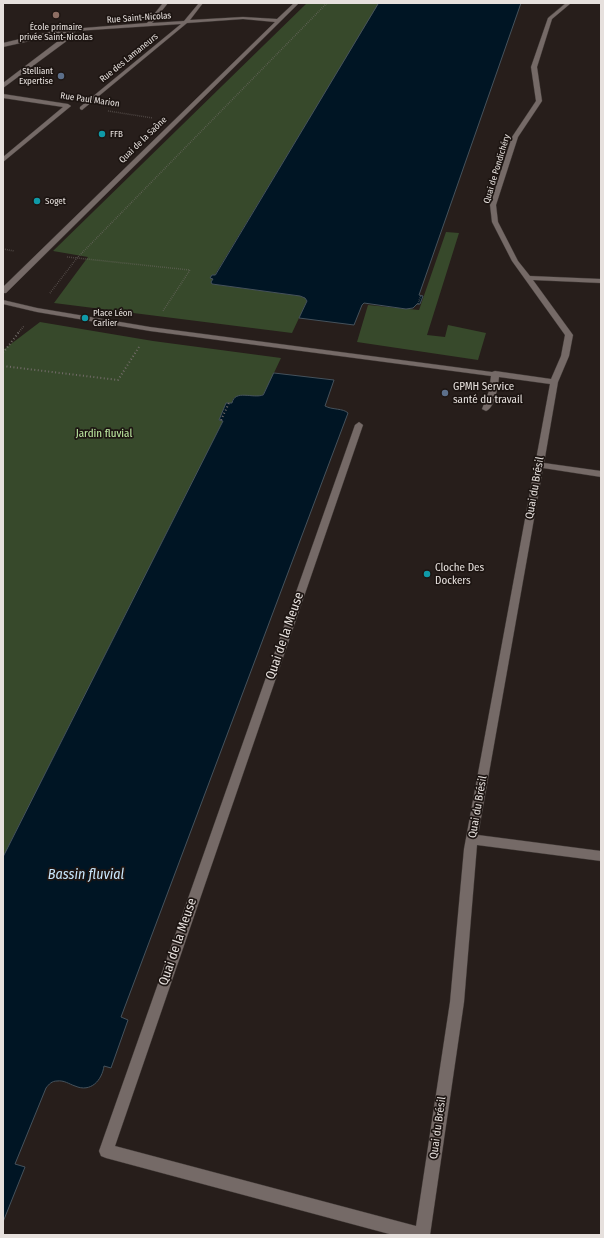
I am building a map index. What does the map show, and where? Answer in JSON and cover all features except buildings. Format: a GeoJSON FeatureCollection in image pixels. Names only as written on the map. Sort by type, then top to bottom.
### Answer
{"type":"FeatureCollection","features":[{"type":"Feature","properties":{"kind":"street"},"geometry":{"type":"LineString","coordinates":[[148,25],[166,3]]}},
{"type":"Feature","properties":{"kind":"street","name":"Rue des Lamaneurs"},"geometry":{"type":"LineString","coordinates":[[82,108],[186,22],[201,3]]}},
{"type":"Feature","properties":{"kind":"street","name":"Quai de la Saône"},"geometry":{"type":"LineString","coordinates":[[3,291],[297,3]]}},
{"type":"Feature","properties":{"kind":"street","name":"Quai de Pondichéry"},"geometry":{"type":"LineString","coordinates":[[554,382],[565,356],[569,335],[515,261],[502,239],[495,222],[493,205],[515,137],[540,101],[534,68],[550,18],[568,3]]}},
{"type":"Feature","properties":{"kind":"street","name":"Rue Saint-Nicolas"},"geometry":{"type":"LineString","coordinates":[[3,45],[58,32],[75,30],[243,18],[278,21]]}},
{"type":"Feature","properties":{"kind":"street"},"geometry":{"type":"LineString","coordinates":[[3,86],[66,39],[75,30]]}},
{"type":"Feature","properties":{"kind":"street","name":"Rue Paul Marion"},"geometry":{"type":"LineString","coordinates":[[3,96],[68,106],[3,160]]}},
{"type":"Feature","properties":{"kind":"street"},"geometry":{"type":"LineString","coordinates":[[527,278],[601,280]]}},
{"type":"Feature","properties":{"kind":"street"},"geometry":{"type":"LineString","coordinates":[[3,302],[37,310],[150,329],[495,373],[554,382]]}},
{"type":"Feature","properties":{"kind":"street"},"geometry":{"type":"LineString","coordinates":[[486,409],[493,391],[495,373]]}},
{"type":"Feature","properties":{"kind":"street","name":"Quai du Brésil"},"geometry":{"type":"LineString","coordinates":[[422,1235],[457,1002],[472,839],[554,382]]}},
{"type":"Feature","properties":{"kind":"street","name":"Quai de la Meuse"},"geometry":{"type":"LineString","coordinates":[[359,425],[106,1150],[422,1235]]}},
{"type":"Feature","properties":{"kind":"street"},"geometry":{"type":"LineString","coordinates":[[539,465],[601,474]]}},
{"type":"Feature","properties":{"kind":"street"},"geometry":{"type":"LineString","coordinates":[[472,839],[601,856]]}},
{"type":"Feature","properties":{"kind":"path"},"geometry":{"type":"LineString","coordinates":[[3,353],[77,258],[327,3]]}},
{"type":"Feature","properties":{"kind":"path","name":"Rue Paul Marion"},"geometry":{"type":"LineString","coordinates":[[82,108],[175,121]]}},
{"type":"Feature","properties":{"kind":"path"},"geometry":{"type":"LineString","coordinates":[[3,249],[190,270],[118,380],[3,366]]}},
{"type":"Feature","properties":{"kind":"path"},"geometry":{"type":"LineString","coordinates":[[418,304],[421,295]]}},
{"type":"Feature","properties":{"kind":"path"},"geometry":{"type":"LineString","coordinates":[[221,420],[229,403]]}},
{"type":"Feature","properties":{"kind":"green space"},"geometry":{"type":"Polygon","coordinates":[[[307,3],[379,3],[215,275],[212,275],[212,284],[300,296],[305,298],[307,301],[292,333],[54,303],[88,257],[53,251],[307,3]]]}},
{"type":"Feature","properties":{"kind":"green space"},"geometry":{"type":"Polygon","coordinates":[[[446,232],[459,233],[427,335],[445,337],[448,325],[486,333],[478,360],[357,342],[368,305],[419,310],[446,232]]]}},
{"type":"Feature","properties":{"kind":"green space","name":"Jardin fluvial"},"geometry":{"type":"Polygon","coordinates":[[[40,322],[153,341],[281,358],[264,394],[257,397],[241,396],[233,399],[232,403],[219,420],[223,421],[3,857],[3,350],[40,322]]]}},
{"type":"Feature","properties":{"kind":"water"},"geometry":{"type":"Polygon","coordinates":[[[379,3],[521,3],[419,295],[423,296],[420,304],[417,304],[413,308],[406,309],[364,303],[354,325],[299,318],[307,301],[305,298],[300,296],[212,284],[211,282],[213,279],[210,278],[212,275],[215,275],[379,3]]]}},
{"type":"Feature","properties":{"kind":"water","name":"Bassin fluvial"},"geometry":{"type":"Polygon","coordinates":[[[274,373],[334,380],[325,406],[343,410],[348,413],[121,1017],[128,1020],[111,1068],[104,1066],[101,1076],[95,1084],[86,1088],[55,1081],[49,1084],[46,1088],[15,1164],[25,1167],[3,1222],[3,857],[223,421],[219,420],[226,403],[232,403],[237,396],[240,395],[263,395],[274,373]]]}},
{"type":"Feature","properties":{"kind":"place","name":"École primaire privée Saint-Nicolas"},"geometry":{"type":"Point","coordinates":[56,15]}},
{"type":"Feature","properties":{"kind":"place","name":"Stelliant Expertise"},"geometry":{"type":"Point","coordinates":[61,76]}},
{"type":"Feature","properties":{"kind":"place","name":"FFB"},"geometry":{"type":"Point","coordinates":[102,134]}},
{"type":"Feature","properties":{"kind":"place","name":"Soget"},"geometry":{"type":"Point","coordinates":[37,201]}},
{"type":"Feature","properties":{"kind":"place","name":"Place Léon Carlier"},"geometry":{"type":"Point","coordinates":[85,318]}},
{"type":"Feature","properties":{"kind":"place","name":"GPMH Service santé du travail"},"geometry":{"type":"Point","coordinates":[445,393]}},
{"type":"Feature","properties":{"kind":"place","name":"Cloche Des Dockers"},"geometry":{"type":"Point","coordinates":[427,574]}}]}
